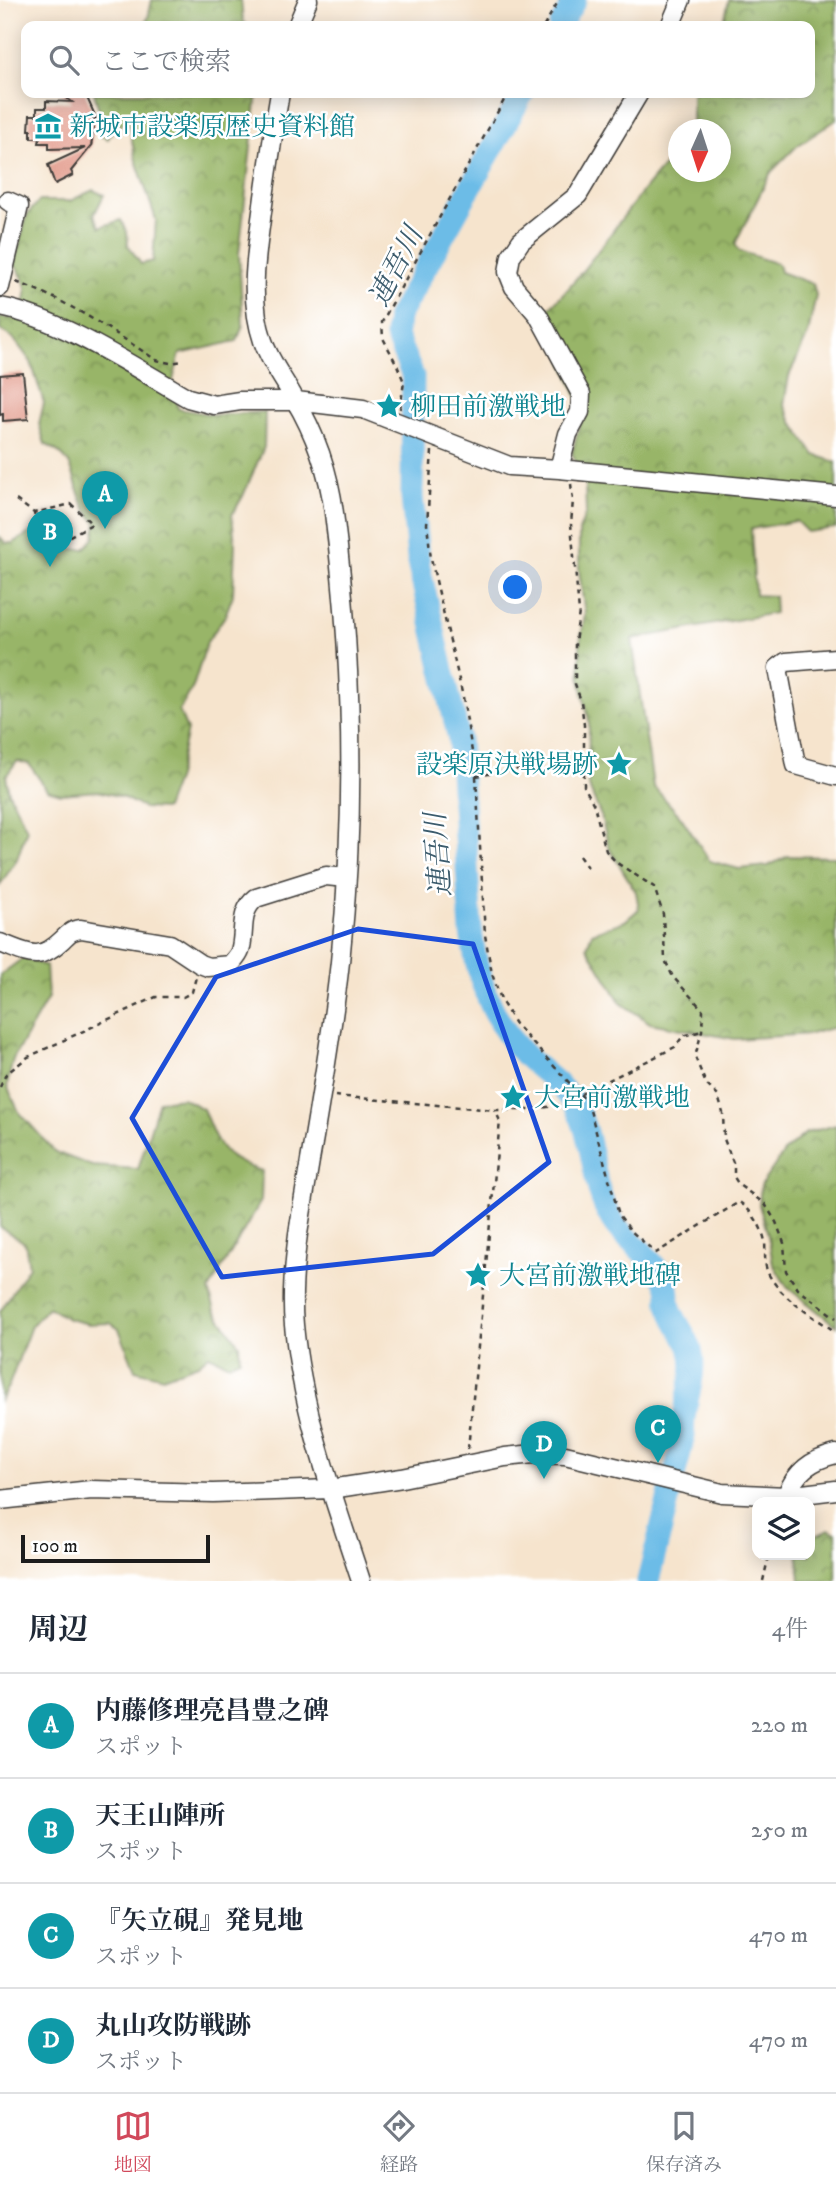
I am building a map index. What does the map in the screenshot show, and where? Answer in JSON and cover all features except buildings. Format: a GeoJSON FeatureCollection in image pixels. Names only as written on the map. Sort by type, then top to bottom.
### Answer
{"type":"FeatureCollection","features":[{"type":"Feature","properties":{"kind":"street"},"geometry":{"type":"LineString","coordinates":[[299,21],[308,0]]}},
{"type":"Feature","properties":{"kind":"street"},"geometry":{"type":"LineString","coordinates":[[672,21],[681,0]]}},
{"type":"Feature","properties":{"kind":"street"},"geometry":{"type":"LineString","coordinates":[[279,98],[254,283],[256,314],[264,343],[314,438],[328,476],[334,512],[349,690],[351,796],[340,963],[298,1234],[293,1277],[294,1325],[306,1399],[331,1489],[361,1581]]}},
{"type":"Feature","properties":{"kind":"street"},"geometry":{"type":"LineString","coordinates":[[565,469],[568,434],[580,412],[581,394],[538,315],[514,287],[508,272],[512,256],[522,241],[579,195],[636,98]]}},
{"type":"Feature","properties":{"kind":"street"},"geometry":{"type":"LineString","coordinates":[[1,282],[19,206],[8,201]]}},
{"type":"Feature","properties":{"kind":"street"},"geometry":{"type":"LineString","coordinates":[[0,307],[22,311],[61,328],[188,398],[205,404],[296,401],[363,409],[500,464],[836,496]]}},
{"type":"Feature","properties":{"kind":"street"},"geometry":{"type":"LineString","coordinates":[[836,658],[786,662],[778,668],[796,765],[836,776]]}},
{"type":"Feature","properties":{"kind":"street"},"geometry":{"type":"LineString","coordinates":[[0,943],[28,954],[41,954],[50,951],[73,929],[81,929],[170,944],[208,967],[230,965],[240,951],[245,912],[256,898],[326,876],[346,878]]}},
{"type":"Feature","properties":{"kind":"street"},"geometry":{"type":"LineString","coordinates":[[0,1500],[91,1490],[213,1493],[331,1489],[534,1454],[565,1455],[722,1493],[786,1496],[836,1490]]}},
{"type":"Feature","properties":{"kind":"street"},"geometry":{"type":"LineString","coordinates":[[786,1496],[799,1472],[816,1459],[836,1454]]}},
{"type":"Feature","properties":{"kind":"path"},"geometry":{"type":"LineString","coordinates":[[547,21],[559,0]]}},
{"type":"Feature","properties":{"kind":"path"},"geometry":{"type":"LineString","coordinates":[[397,423],[404,382],[383,338],[382,322],[505,98]]}},
{"type":"Feature","properties":{"kind":"path"},"geometry":{"type":"LineString","coordinates":[[1,282],[41,291],[75,308],[156,360],[170,363],[183,361]]}},
{"type":"Feature","properties":{"kind":"path"},"geometry":{"type":"LineString","coordinates":[[433,437],[429,468],[428,524],[431,559],[463,697],[476,776],[485,935],[492,974],[502,1002],[515,1024],[588,1103],[619,1214],[631,1231],[656,1253],[738,1202],[746,1206],[763,1232],[765,1266],[771,1278],[797,1305],[836,1332]]}},
{"type":"Feature","properties":{"kind":"path"},"geometry":{"type":"LineString","coordinates":[[565,469],[573,500],[571,524],[579,612],[575,643],[575,684],[581,701],[584,725],[583,786],[594,805],[606,851],[617,863],[654,887],[663,914],[665,960],[673,977],[703,1010],[702,1031],[695,1057],[706,1084],[718,1096],[723,1113],[724,1139],[734,1165],[734,1177],[739,1185],[765,1204],[776,1222],[784,1243],[786,1270],[798,1289],[836,1318]]}},
{"type":"Feature","properties":{"kind":"path"},"geometry":{"type":"LineString","coordinates":[[16,500],[34,513],[39,540],[70,536],[92,524],[71,504],[34,513]]}},
{"type":"Feature","properties":{"kind":"path"},"geometry":{"type":"LineString","coordinates":[[476,776],[538,766]]}},
{"type":"Feature","properties":{"kind":"path"},"geometry":{"type":"LineString","coordinates":[[579,856],[589,870]]}},
{"type":"Feature","properties":{"kind":"path"},"geometry":{"type":"LineString","coordinates":[[0,1087],[6,1074],[28,1057],[156,997],[183,997],[192,992],[200,964]]}},
{"type":"Feature","properties":{"kind":"path"},"geometry":{"type":"LineString","coordinates":[[320,1095],[495,1110],[531,1110],[558,1105],[581,1095],[675,1047],[683,1035],[702,1031]]}},
{"type":"Feature","properties":{"kind":"path"},"geometry":{"type":"LineString","coordinates":[[470,1463],[467,1453],[500,1121],[495,1110]]}},
{"type":"Feature","properties":{"kind":"path"},"geometry":{"type":"LineString","coordinates":[[763,1581],[768,1560]]}},
{"type":"Feature","properties":{"kind":"highlighted area"},"geometry":{"type":"Polygon","coordinates":[[[358,929],[473,944],[549,1162],[433,1254],[222,1277],[132,1118],[216,977],[358,929]]]}},
{"type":"Feature","properties":{"kind":"green space"},"geometry":{"type":"Polygon","coordinates":[[[152,0],[241,0],[243,21],[146,21],[152,0]]]}},
{"type":"Feature","properties":{"kind":"green space"},"geometry":{"type":"Polygon","coordinates":[[[729,0],[836,0],[836,120],[797,146],[771,172],[735,244],[739,251],[778,264],[780,272],[813,284],[816,295],[808,334],[789,376],[784,404],[792,422],[815,455],[836,462],[836,528],[807,532],[796,521],[751,529],[755,595],[774,596],[775,613],[632,639],[653,786],[681,817],[710,861],[739,869],[768,866],[788,856],[836,857],[836,1027],[810,1034],[735,1039],[650,1023],[621,1003],[587,947],[592,933],[625,921],[639,909],[636,892],[609,848],[601,816],[588,785],[589,721],[580,679],[580,642],[585,614],[579,571],[579,531],[586,512],[585,483],[572,453],[583,413],[552,332],[547,310],[582,272],[668,162],[668,182],[731,182],[731,119],[692,119],[692,98],[815,98],[815,21],[724,21],[729,0]]]}},
{"type":"Feature","properties":{"kind":"green space"},"geometry":{"type":"Polygon","coordinates":[[[96,98],[256,98],[239,254],[243,325],[237,341],[180,354],[173,380],[178,409],[215,415],[265,412],[264,447],[232,515],[235,544],[233,595],[225,616],[207,642],[193,687],[179,711],[187,730],[177,777],[165,809],[144,808],[122,797],[97,791],[61,794],[47,790],[29,764],[17,761],[6,776],[9,793],[27,829],[17,859],[0,885],[0,537],[6,543],[13,543],[33,531],[39,544],[85,549],[94,538],[97,523],[81,499],[70,465],[57,451],[45,444],[39,424],[44,403],[31,362],[13,338],[0,330],[0,317],[19,319],[22,311],[26,297],[25,285],[14,264],[27,215],[39,201],[70,201],[93,190],[104,195],[94,215],[100,227],[121,220],[127,232],[128,245],[141,264],[153,261],[156,220],[135,157],[129,124],[116,125],[108,139],[101,136],[100,113],[96,98]]]}},
{"type":"Feature","properties":{"kind":"green space"},"geometry":{"type":"Polygon","coordinates":[[[23,958],[46,966],[48,998],[13,1059],[7,1086],[19,1112],[55,1152],[92,1166],[138,1169],[159,1101],[183,1098],[203,1109],[218,1142],[230,1156],[262,1171],[261,1201],[209,1290],[215,1311],[239,1344],[240,1359],[229,1364],[209,1355],[198,1364],[163,1377],[135,1370],[119,1329],[110,1323],[89,1324],[68,1319],[48,1307],[31,1326],[9,1385],[0,1400],[0,1312],[29,1266],[25,1243],[0,1227],[0,975],[23,958]]]}},
{"type":"Feature","properties":{"kind":"green space"},"geometry":{"type":"Polygon","coordinates":[[[836,1125],[836,1326],[787,1287],[773,1264],[759,1205],[761,1185],[785,1151],[806,1133],[836,1125]]]}},
{"type":"Feature","properties":{"kind":"green space"},"geometry":{"type":"Polygon","coordinates":[[[829,1529],[836,1533],[836,1581],[800,1581],[798,1560],[815,1560],[815,1536],[829,1529]]]}},
{"type":"Feature","properties":{"kind":"waterway","name":"連吾川"},"geometry":{"type":"LineString","coordinates":[[563,21],[575,0]]}},
{"type":"Feature","properties":{"kind":"waterway","name":"連吾川"},"geometry":{"type":"LineString","coordinates":[[520,98],[398,317],[396,336],[413,376],[412,497],[419,567],[459,739],[471,932],[477,965],[487,996],[511,1039],[572,1100],[583,1122],[605,1207],[624,1235],[648,1258],[665,1280],[671,1310],[690,1347],[693,1369],[684,1436],[648,1581]]}},
{"type":"Feature","properties":{"kind":"place","name":"新城市設楽原歴史資料館"},"geometry":{"type":"Point","coordinates":[48,126]}},
{"type":"Feature","properties":{"kind":"place","name":"柳田前激戦地"},"geometry":{"type":"Point","coordinates":[389,406]}},
{"type":"Feature","properties":{"kind":"place","name":"内藤修理亮昌豊之碑"},"geometry":{"type":"Point","coordinates":[105,529]}},
{"type":"Feature","properties":{"kind":"place","name":"天王山陣所"},"geometry":{"type":"Point","coordinates":[50,567]}},
{"type":"Feature","properties":{"kind":"place","name":"設楽原決戦場跡"},"geometry":{"type":"Point","coordinates":[619,764]}},
{"type":"Feature","properties":{"kind":"place","name":"大宮前激戦地"},"geometry":{"type":"Point","coordinates":[513,1097]}},
{"type":"Feature","properties":{"kind":"place","name":"大宮前激戦地碑"},"geometry":{"type":"Point","coordinates":[478,1275]}},
{"type":"Feature","properties":{"kind":"place","name":"『矢立硯』発見地"},"geometry":{"type":"Point","coordinates":[658,1463]}},
{"type":"Feature","properties":{"kind":"place","name":"丸山攻防戦跡"},"geometry":{"type":"Point","coordinates":[544,1479]}}]}
